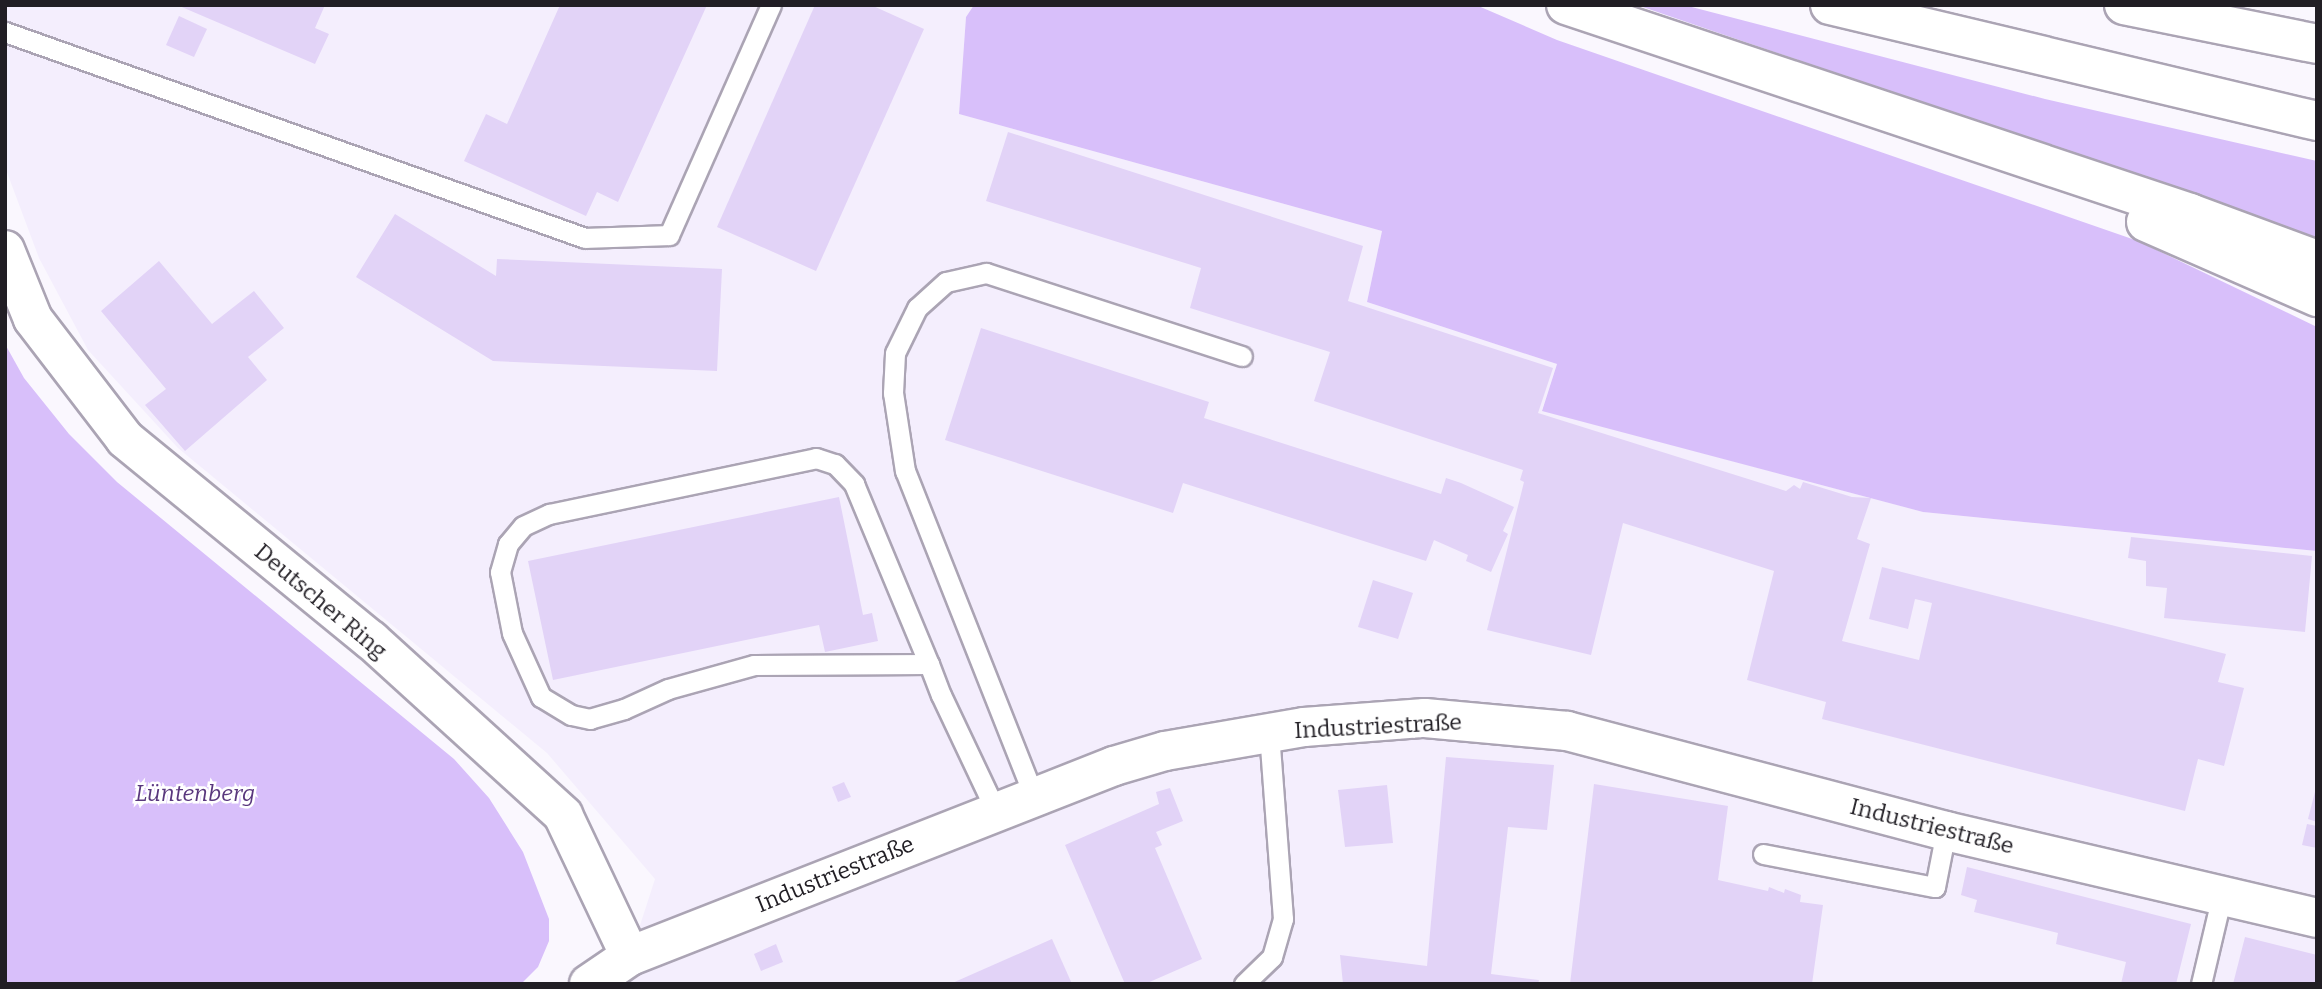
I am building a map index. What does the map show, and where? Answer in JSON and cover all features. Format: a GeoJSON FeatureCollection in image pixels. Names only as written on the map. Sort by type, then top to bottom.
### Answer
{"type":"FeatureCollection","features":[{"type":"Feature","properties":{"kind":"main road"},"geometry":{"type":"LineString","coordinates":[[1566,5],[1912,123],[2190,213],[2317,260]]}},
{"type":"Feature","properties":{"kind":"main road"},"geometry":{"type":"LineString","coordinates":[[1830,5],[2317,121]]}},
{"type":"Feature","properties":{"kind":"main road"},"geometry":{"type":"LineString","coordinates":[[2124,5],[2317,44]]}},
{"type":"Feature","properties":{"kind":"main road"},"geometry":{"type":"LineString","coordinates":[[1912,123],[2317,297]]}},
{"type":"Feature","properties":{"kind":"main road","name":"Deutscher Ring"},"geometry":{"type":"LineString","coordinates":[[5,250],[33,319],[125,439],[371,640],[563,815],[630,957]]}},
{"type":"Feature","properties":{"kind":"main road","name":"Industriestraße"},"geometry":{"type":"LineString","coordinates":[[589,984],[630,957],[995,809],[1165,751],[1269,733],[1425,718],[1567,731],[1946,831],[2317,918]]}},
{"type":"Feature","properties":{"kind":"lane"},"geometry":{"type":"LineString","coordinates":[[5,32],[585,238],[655,236],[669,235],[771,5]]}},
{"type":"Feature","properties":{"kind":"lane"},"geometry":{"type":"LineString","coordinates":[[1033,794],[905,471],[893,393],[895,353],[917,308],[946,282],[986,273],[1242,356]]}},
{"type":"Feature","properties":{"kind":"lane"},"geometry":{"type":"LineString","coordinates":[[929,664],[754,664],[668,689],[624,709],[590,719],[580,717],[541,696],[512,633],[500,572],[508,544],[523,526],[549,514],[816,458],[835,464],[854,484],[929,664],[995,809]]}},
{"type":"Feature","properties":{"kind":"lane"},"geometry":{"type":"LineString","coordinates":[[1244,984],[1272,957],[1283,919],[1269,733]]}},
{"type":"Feature","properties":{"kind":"lane"},"geometry":{"type":"LineString","coordinates":[[1763,853],[1935,887],[1946,831]]}},
{"type":"Feature","properties":{"kind":"lane"},"geometry":{"type":"LineString","coordinates":[[2201,984],[2222,895]]}},
{"type":"Feature","properties":{"kind":"shaded area"},"geometry":{"type":"Polygon","coordinates":[[[5,5],[974,5],[966,17],[959,114],[1382,231],[1367,302],[1557,364],[1542,410],[1923,512],[2317,551],[2317,984],[621,984],[655,879],[547,753],[178,448],[88,350],[39,258],[5,167],[5,5]]]}},
{"type":"Feature","properties":{"kind":"green space"},"geometry":{"type":"Polygon","coordinates":[[[974,5],[1476,5],[1557,40],[2138,241],[2317,327],[2317,551],[1923,512],[1542,411],[1557,364],[1367,302],[1382,231],[959,114],[966,17],[974,5]]]}},
{"type":"Feature","properties":{"kind":"green space"},"geometry":{"type":"Polygon","coordinates":[[[1637,5],[1684,5],[2045,99],[2317,161],[2317,248],[2031,140],[1637,5]]]}},
{"type":"Feature","properties":{"kind":"green space","name":"Lüntenberg"},"geometry":{"type":"Polygon","coordinates":[[[5,344],[24,378],[69,434],[117,482],[454,759],[489,798],[523,852],[549,919],[549,941],[538,967],[521,984],[5,984],[5,344]]]}},
{"type":"Feature","properties":{"kind":"building"},"geometry":{"type":"Polygon","coordinates":[[[177,5],[325,5],[315,28],[329,34],[315,64],[177,5]]]}},
{"type":"Feature","properties":{"kind":"building"},"geometry":{"type":"Polygon","coordinates":[[[560,5],[707,5],[618,202],[597,192],[586,216],[464,161],[486,114],[507,124],[560,5]]]}},
{"type":"Feature","properties":{"kind":"building"},"geometry":{"type":"Polygon","coordinates":[[[815,5],[871,5],[924,29],[816,271],[717,227],[815,5]]]}},
{"type":"Feature","properties":{"kind":"building"},"geometry":{"type":"Polygon","coordinates":[[[179,16],[207,29],[194,57],[166,45],[179,16]]]}},
{"type":"Feature","properties":{"kind":"building"},"geometry":{"type":"Polygon","coordinates":[[[1008,132],[1363,246],[1348,301],[1553,368],[1538,413],[1786,491],[1794,485],[1800,489],[1803,482],[1852,497],[1871,498],[1857,539],[1870,544],[1842,641],[1919,660],[1932,603],[1915,599],[1908,629],[1869,619],[1882,567],[2226,654],[2218,682],[2244,688],[2224,766],[2198,759],[2185,811],[1822,719],[1826,702],[1747,680],[1774,571],[1623,523],[1591,655],[1487,630],[1524,482],[1520,480],[1523,470],[1314,401],[1330,352],[1190,308],[1201,268],[986,201],[1008,132]]]}},
{"type":"Feature","properties":{"kind":"building"},"geometry":{"type":"Polygon","coordinates":[[[395,214],[496,276],[497,259],[722,269],[717,371],[493,361],[356,277],[395,214]]]}},
{"type":"Feature","properties":{"kind":"building"},"geometry":{"type":"Polygon","coordinates":[[[159,261],[212,324],[254,291],[284,328],[248,357],[267,380],[185,451],[145,405],[166,389],[101,311],[159,261]]]}},
{"type":"Feature","properties":{"kind":"building"},"geometry":{"type":"Polygon","coordinates":[[[981,328],[1209,402],[1204,418],[1441,494],[1446,478],[1461,483],[1514,507],[1503,531],[1508,534],[1491,572],[1466,561],[1468,555],[1434,540],[1426,561],[1183,483],[1173,513],[945,440],[981,328]]]}},
{"type":"Feature","properties":{"kind":"building"},"geometry":{"type":"Polygon","coordinates":[[[839,497],[863,615],[872,613],[878,641],[825,652],[819,625],[553,680],[528,561],[839,497]]]}},
{"type":"Feature","properties":{"kind":"building"},"geometry":{"type":"Polygon","coordinates":[[[2131,537],[2312,556],[2305,632],[2164,618],[2167,588],[2146,586],[2146,561],[2128,558],[2131,537]]]}},
{"type":"Feature","properties":{"kind":"building"},"geometry":{"type":"Polygon","coordinates":[[[1373,580],[1413,593],[1398,639],[1358,627],[1373,580]]]}},
{"type":"Feature","properties":{"kind":"building"},"geometry":{"type":"Polygon","coordinates":[[[1446,757],[1554,765],[1547,830],[1508,827],[1491,974],[1539,980],[1538,984],[1343,984],[1340,955],[1427,966],[1446,757]]]}},
{"type":"Feature","properties":{"kind":"building"},"geometry":{"type":"Polygon","coordinates":[[[844,782],[851,797],[838,802],[832,787],[844,782]]]}},
{"type":"Feature","properties":{"kind":"building"},"geometry":{"type":"Polygon","coordinates":[[[1594,784],[1728,806],[1718,880],[1768,891],[1769,887],[1784,893],[1785,889],[1801,895],[1800,902],[1823,905],[1812,984],[1570,984],[1594,784]]]}},
{"type":"Feature","properties":{"kind":"building"},"geometry":{"type":"Polygon","coordinates":[[[1387,785],[1393,843],[1345,847],[1338,790],[1387,785]]]}},
{"type":"Feature","properties":{"kind":"building"},"geometry":{"type":"Polygon","coordinates":[[[1170,788],[1183,821],[1156,832],[1162,845],[1155,848],[1202,959],[1145,984],[1125,984],[1065,845],[1159,804],[1156,792],[1170,788]]]}},
{"type":"Feature","properties":{"kind":"building"},"geometry":{"type":"Polygon","coordinates":[[[2317,789],[2317,822],[2308,819],[2317,789]]]}},
{"type":"Feature","properties":{"kind":"building"},"geometry":{"type":"Polygon","coordinates":[[[2307,824],[2317,826],[2317,848],[2302,845],[2307,824]]]}},
{"type":"Feature","properties":{"kind":"building"},"geometry":{"type":"Polygon","coordinates":[[[1967,867],[2191,924],[2176,984],[2121,984],[2126,962],[2056,944],[2058,933],[1974,912],[1977,900],[1961,895],[1967,867]]]}},
{"type":"Feature","properties":{"kind":"building"},"geometry":{"type":"Polygon","coordinates":[[[2245,937],[2317,955],[2317,984],[2233,984],[2245,937]]]}},
{"type":"Feature","properties":{"kind":"building"},"geometry":{"type":"Polygon","coordinates":[[[1052,939],[1072,984],[950,984],[1052,939]]]}},
{"type":"Feature","properties":{"kind":"building"},"geometry":{"type":"Polygon","coordinates":[[[776,944],[783,962],[761,971],[754,954],[776,944]]]}}]}
